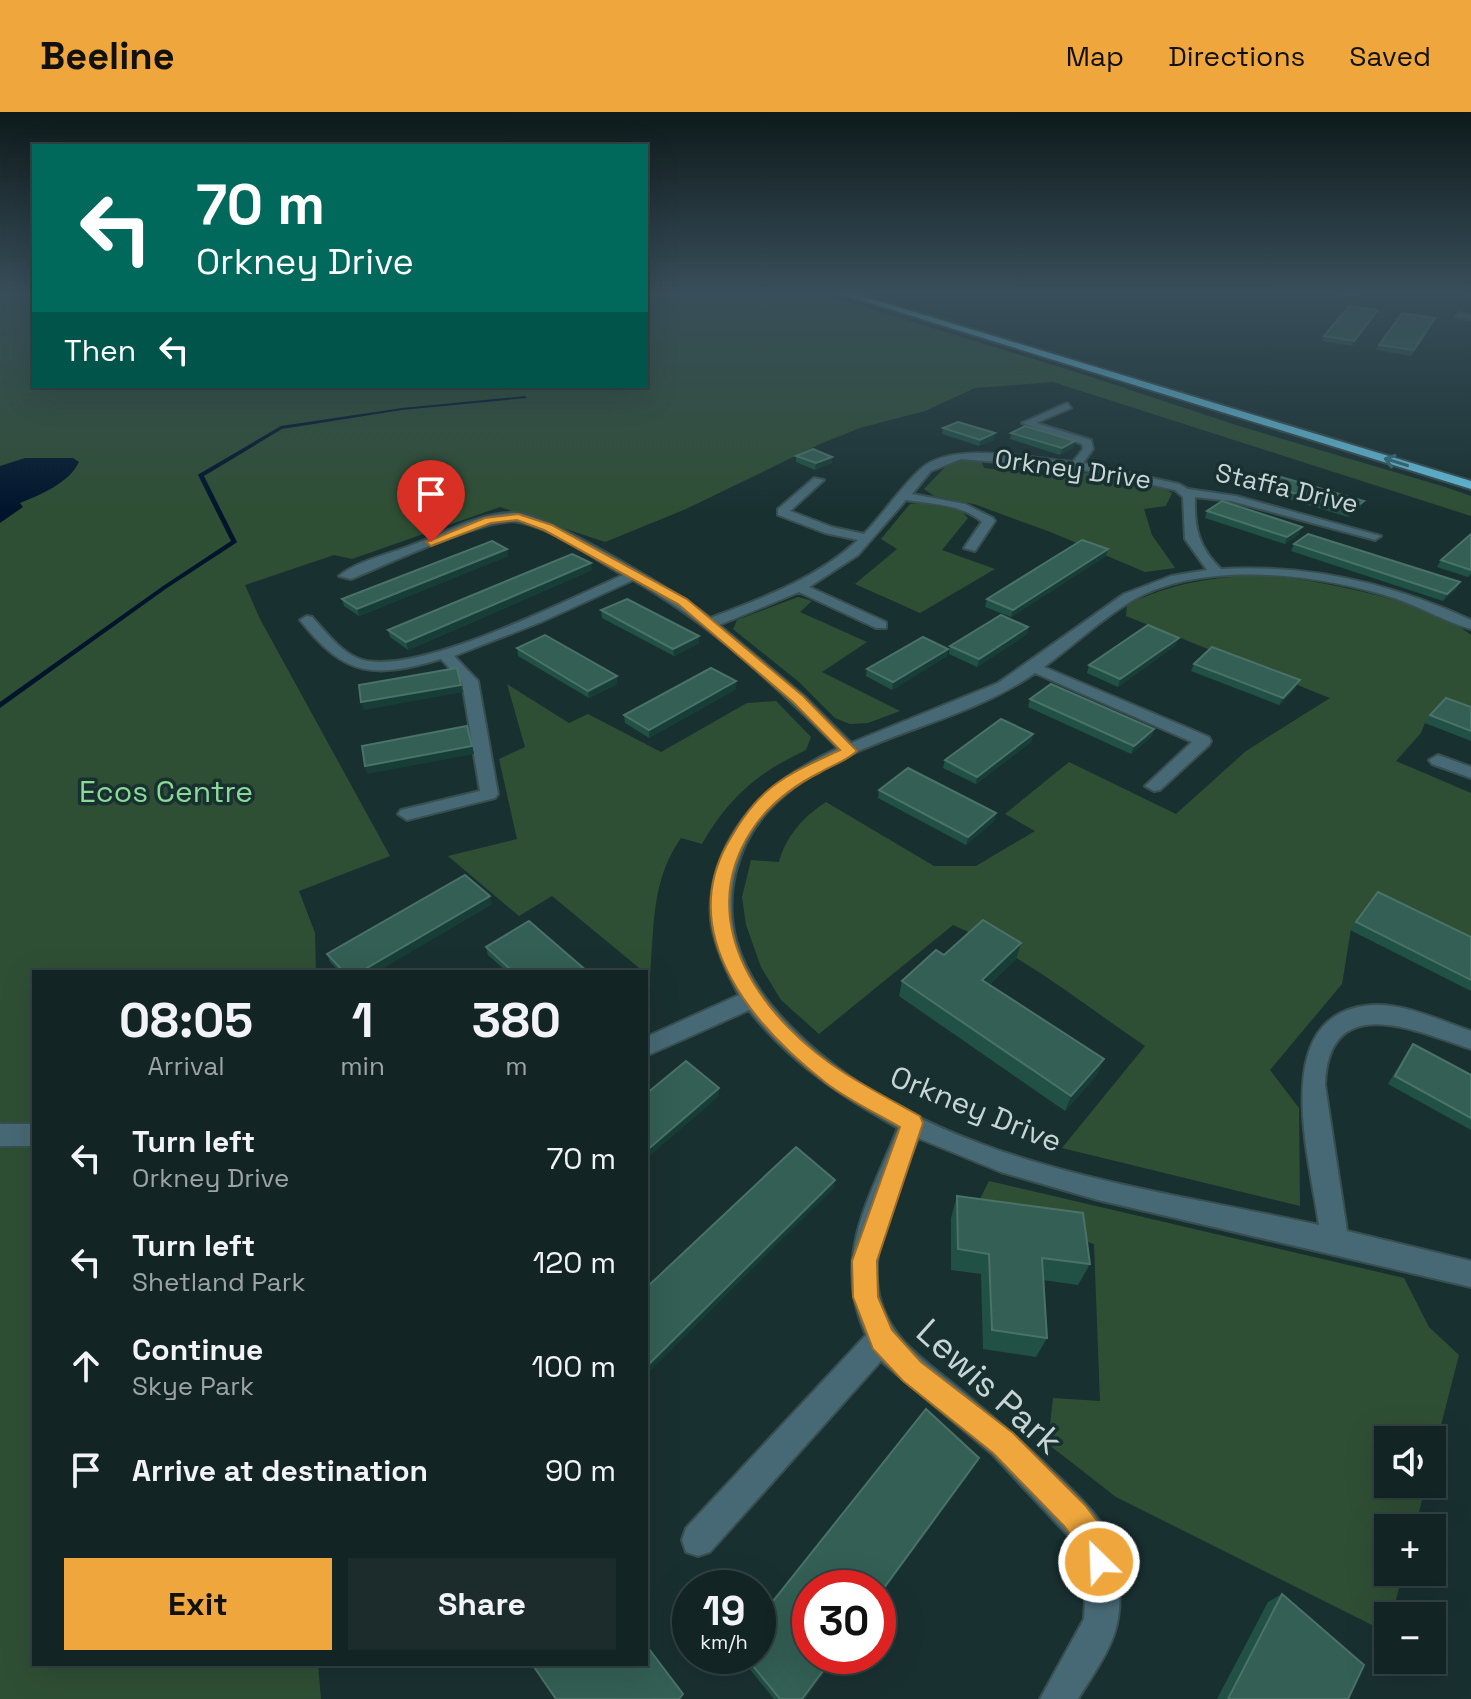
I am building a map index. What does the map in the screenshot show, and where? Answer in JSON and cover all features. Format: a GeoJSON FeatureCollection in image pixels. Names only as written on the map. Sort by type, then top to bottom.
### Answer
{"type":"FeatureCollection","features":[{"type":"Feature","properties":{"kind":"highway"},"geometry":{"type":"LineString","coordinates":[[1075,364],[1471,485]]}},
{"type":"Feature","properties":{"kind":"street"},"geometry":{"type":"LineString","coordinates":[[1067,406],[1027,423],[1087,442],[1088,449],[1076,466]]}},
{"type":"Feature","properties":{"kind":"street","name":"Orkney Drive"},"geometry":{"type":"LineString","coordinates":[[709,624],[799,587],[844,558],[866,538],[927,469],[953,457],[982,456],[1076,466],[1171,484],[1187,492],[1186,520],[1190,537],[1200,556],[1217,573]]}},
{"type":"Feature","properties":{"kind":"street"},"geometry":{"type":"LineString","coordinates":[[818,480],[782,512],[829,530],[866,538]]}},
{"type":"Feature","properties":{"kind":"street","name":"Staffa Drive"},"geometry":{"type":"LineString","coordinates":[[1187,492],[1232,498],[1375,536]]}},
{"type":"Feature","properties":{"kind":"street"},"geometry":{"type":"LineString","coordinates":[[902,496],[967,508],[987,517],[989,521],[970,548]]}},
{"type":"Feature","properties":{"kind":"street"},"geometry":{"type":"LineString","coordinates":[[346,576],[489,520],[518,517],[548,528],[682,602],[798,699],[850,751]]}},
{"type":"Feature","properties":{"kind":"street"},"geometry":{"type":"LineString","coordinates":[[1217,573],[1282,572],[1340,580],[1408,599],[1471,625]]}},
{"type":"Feature","properties":{"kind":"street","name":"Orkney Drive"},"geometry":{"type":"LineString","coordinates":[[1217,573],[1174,579],[1136,593],[1035,668],[980,697],[808,770],[771,797],[745,827],[726,865],[719,889],[720,928],[731,962],[754,998],[789,1040],[836,1079],[912,1123],[1006,1163],[1077,1183],[1335,1240],[1471,1274]]}},
{"type":"Feature","properties":{"kind":"street"},"geometry":{"type":"LineString","coordinates":[[307,620],[348,659],[361,665],[387,666],[446,656],[634,575]]}},
{"type":"Feature","properties":{"kind":"street"},"geometry":{"type":"LineString","coordinates":[[799,587],[881,625]]}},
{"type":"Feature","properties":{"kind":"street"},"geometry":{"type":"LineString","coordinates":[[407,814],[489,794],[470,681],[446,656]]}},
{"type":"Feature","properties":{"kind":"street"},"geometry":{"type":"LineString","coordinates":[[1035,668],[1203,741],[1154,786]]}},
{"type":"Feature","properties":{"kind":"street"},"geometry":{"type":"LineString","coordinates":[[1438,760],[1471,773]]}},
{"type":"Feature","properties":{"kind":"street"},"geometry":{"type":"LineString","coordinates":[[648,1046],[754,998]]}},
{"type":"Feature","properties":{"kind":"street"},"geometry":{"type":"LineString","coordinates":[[1335,1240],[1313,1094],[1313,1074],[1320,1049],[1338,1026],[1370,1013],[1396,1017],[1471,1040]]}},
{"type":"Feature","properties":{"kind":"street","name":"Lewis Park"},"geometry":{"type":"LineString","coordinates":[[912,1123],[864,1261],[866,1297],[882,1339],[912,1372],[1003,1443],[1075,1516],[1090,1536],[1103,1582],[1101,1619],[1094,1638],[1058,1699]]}},
{"type":"Feature","properties":{"kind":"street"},"geometry":{"type":"LineString","coordinates":[[0,1135],[32,1135]]}},
{"type":"Feature","properties":{"kind":"street","name":"Lewis Park"},"geometry":{"type":"LineString","coordinates":[[698,1540],[882,1339]]}},
{"type":"Feature","properties":{"kind":"green space","name":"Ecos Centre"},"geometry":{"type":"Polygon","coordinates":[[[0,364],[32,364],[32,388],[648,388],[648,364],[1050,364],[1239,426],[1471,496],[1471,516],[1053,382],[975,388],[925,411],[860,428],[686,509],[605,542],[500,507],[352,559],[334,555],[245,585],[260,619],[390,856],[299,891],[315,933],[316,970],[32,970],[32,1666],[318,1666],[321,1699],[0,1699],[0,364]]]}},
{"type":"Feature","properties":{"kind":"green space"},"geometry":{"type":"Polygon","coordinates":[[[981,460],[984,468],[1058,477],[1070,470],[1159,486],[1172,493],[1166,506],[1144,509],[1152,535],[1175,568],[1145,572],[1053,533],[974,504],[934,496],[924,489],[948,464],[981,460]]]}},
{"type":"Feature","properties":{"kind":"green space"},"geometry":{"type":"Polygon","coordinates":[[[910,504],[960,510],[968,518],[942,550],[995,569],[920,613],[855,584],[897,549],[881,539],[910,504]]]}},
{"type":"Feature","properties":{"kind":"green space"},"geometry":{"type":"Polygon","coordinates":[[[1262,575],[1311,581],[1401,602],[1453,623],[1471,635],[1471,716],[1425,723],[1421,733],[1396,761],[1471,793],[1471,948],[1351,929],[1342,984],[1270,1070],[1299,1108],[1300,1206],[1062,1148],[1145,1046],[1028,965],[953,925],[819,1034],[781,1000],[761,967],[746,925],[742,897],[751,860],[779,862],[796,828],[826,802],[934,866],[976,866],[1035,831],[1005,814],[1069,762],[1176,814],[1246,751],[1330,698],[1126,616],[1127,605],[1176,586],[1226,577],[1262,575]]]}},
{"type":"Feature","properties":{"kind":"green space"},"geometry":{"type":"Polygon","coordinates":[[[798,597],[812,601],[800,612],[867,642],[822,672],[900,711],[868,723],[850,724],[835,718],[799,682],[733,629],[737,620],[798,597]]]}},
{"type":"Feature","properties":{"kind":"green space"},"geometry":{"type":"Polygon","coordinates":[[[507,684],[569,723],[588,714],[661,752],[747,703],[776,701],[811,737],[806,750],[773,768],[746,788],[712,827],[702,844],[681,838],[671,854],[659,888],[650,977],[648,970],[642,970],[552,896],[519,916],[448,856],[517,839],[499,759],[525,747],[507,684]]]}},
{"type":"Feature","properties":{"kind":"green space"},"geometry":{"type":"Polygon","coordinates":[[[989,1181],[1404,1278],[1429,1327],[1459,1355],[1441,1426],[1374,1426],[1374,1498],[1422,1498],[1418,1514],[1374,1514],[1374,1586],[1400,1586],[1396,1602],[1374,1602],[1374,1626],[1116,1497],[1048,1444],[1053,1398],[1100,1401],[1094,1244],[975,1209],[989,1181]]]}},
{"type":"Feature","properties":{"kind":"water"},"geometry":{"type":"Polygon","coordinates":[[[25,458],[73,458],[79,462],[61,482],[20,503],[23,507],[0,523],[0,466],[25,458]]]}},
{"type":"Feature","properties":{"kind":"building"},"geometry":{"type":"Polygon","coordinates":[[[958,422],[995,433],[980,440],[943,428],[958,422]]]}},
{"type":"Feature","properties":{"kind":"building"},"geometry":{"type":"Polygon","coordinates":[[[1025,426],[1075,441],[1062,448],[1011,433],[1025,426]]]}},
{"type":"Feature","properties":{"kind":"building"},"geometry":{"type":"Polygon","coordinates":[[[813,449],[832,457],[816,463],[796,456],[813,449]]]}},
{"type":"Feature","properties":{"kind":"building"},"geometry":{"type":"Polygon","coordinates":[[[1264,472],[1364,501],[1351,510],[1250,480],[1264,472]]]}},
{"type":"Feature","properties":{"kind":"building"},"geometry":{"type":"Polygon","coordinates":[[[1222,501],[1302,527],[1287,537],[1207,511],[1222,501]]]}},
{"type":"Feature","properties":{"kind":"building"},"geometry":{"type":"Polygon","coordinates":[[[1308,534],[1460,582],[1447,594],[1294,544],[1308,534]]]}},
{"type":"Feature","properties":{"kind":"building"},"geometry":{"type":"Polygon","coordinates":[[[1471,534],[1471,570],[1441,560],[1471,534]]]}},
{"type":"Feature","properties":{"kind":"building"},"geometry":{"type":"Polygon","coordinates":[[[1082,540],[1108,549],[1013,610],[987,599],[1082,540]]]}},
{"type":"Feature","properties":{"kind":"building"},"geometry":{"type":"Polygon","coordinates":[[[492,541],[507,549],[357,609],[342,599],[492,541]]]}},
{"type":"Feature","properties":{"kind":"building"},"geometry":{"type":"Polygon","coordinates":[[[572,554],[591,563],[406,642],[388,630],[572,554]]]}},
{"type":"Feature","properties":{"kind":"building"},"geometry":{"type":"Polygon","coordinates":[[[627,599],[699,636],[673,649],[601,610],[627,599]]]}},
{"type":"Feature","properties":{"kind":"building"},"geometry":{"type":"Polygon","coordinates":[[[1001,615],[1028,627],[979,659],[950,646],[1001,615]]]}},
{"type":"Feature","properties":{"kind":"building"},"geometry":{"type":"Polygon","coordinates":[[[1148,625],[1179,638],[1120,679],[1089,665],[1148,625]]]}},
{"type":"Feature","properties":{"kind":"building"},"geometry":{"type":"Polygon","coordinates":[[[545,635],[617,676],[588,691],[517,648],[545,635]]]}},
{"type":"Feature","properties":{"kind":"building"},"geometry":{"type":"Polygon","coordinates":[[[923,637],[948,649],[893,682],[867,669],[923,637]]]}},
{"type":"Feature","properties":{"kind":"building"},"geometry":{"type":"Polygon","coordinates":[[[1212,647],[1300,680],[1283,698],[1194,664],[1212,647]]]}},
{"type":"Feature","properties":{"kind":"building"},"geometry":{"type":"Polygon","coordinates":[[[457,668],[461,685],[361,702],[359,685],[457,668]]]}},
{"type":"Feature","properties":{"kind":"building"},"geometry":{"type":"Polygon","coordinates":[[[711,668],[736,681],[649,730],[624,715],[711,668]]]}},
{"type":"Feature","properties":{"kind":"building"},"geometry":{"type":"Polygon","coordinates":[[[1051,684],[1154,729],[1134,746],[1030,699],[1051,684]]]}},
{"type":"Feature","properties":{"kind":"building"},"geometry":{"type":"Polygon","coordinates":[[[1446,698],[1471,707],[1471,731],[1430,715],[1446,698]]]}},
{"type":"Feature","properties":{"kind":"building"},"geometry":{"type":"Polygon","coordinates":[[[1001,719],[1033,734],[977,777],[945,760],[1001,719]]]}},
{"type":"Feature","properties":{"kind":"building"},"geometry":{"type":"Polygon","coordinates":[[[467,726],[472,746],[365,766],[362,746],[467,726]]]}},
{"type":"Feature","properties":{"kind":"building"},"geometry":{"type":"Polygon","coordinates":[[[908,768],[996,813],[968,837],[879,790],[908,768]]]}},
{"type":"Feature","properties":{"kind":"building"},"geometry":{"type":"Polygon","coordinates":[[[465,875],[490,896],[363,970],[342,970],[327,954],[465,875]]]}},
{"type":"Feature","properties":{"kind":"building"},"geometry":{"type":"Polygon","coordinates":[[[1378,892],[1471,937],[1471,980],[1356,922],[1378,892]]]}},
{"type":"Feature","properties":{"kind":"building"},"geometry":{"type":"Polygon","coordinates":[[[983,920],[1021,943],[982,980],[1104,1059],[1071,1096],[902,981],[936,950],[944,955],[983,920]]]}},
{"type":"Feature","properties":{"kind":"building"},"geometry":{"type":"Polygon","coordinates":[[[529,921],[586,970],[511,970],[486,947],[529,921]]]}},
{"type":"Feature","properties":{"kind":"building"},"geometry":{"type":"Polygon","coordinates":[[[1413,1044],[1471,1075],[1471,1118],[1395,1076],[1413,1044]]]}},
{"type":"Feature","properties":{"kind":"building"},"geometry":{"type":"Polygon","coordinates":[[[686,1061],[719,1088],[648,1149],[648,1092],[686,1061]]]}},
{"type":"Feature","properties":{"kind":"building"},"geometry":{"type":"Polygon","coordinates":[[[796,1147],[835,1180],[648,1365],[648,1286],[796,1147]]]}},
{"type":"Feature","properties":{"kind":"building"},"geometry":{"type":"Polygon","coordinates":[[[957,1196],[1083,1213],[1090,1264],[1042,1258],[1047,1338],[992,1330],[989,1254],[958,1249],[957,1196]]]}},
{"type":"Feature","properties":{"kind":"building"},"geometry":{"type":"Polygon","coordinates":[[[926,1409],[979,1458],[896,1571],[798,1570],[926,1409]]]}},
{"type":"Feature","properties":{"kind":"building"},"geometry":{"type":"Polygon","coordinates":[[[792,1577],[792,1674],[821,1674],[802,1699],[780,1699],[760,1674],[776,1674],[776,1597],[792,1577]]]}},
{"type":"Feature","properties":{"kind":"building"},"geometry":{"type":"Polygon","coordinates":[[[1282,1594],[1364,1665],[1348,1699],[1228,1699],[1282,1594]]]}},
{"type":"Feature","properties":{"kind":"building"},"geometry":{"type":"Polygon","coordinates":[[[648,1648],[683,1694],[679,1699],[556,1699],[533,1666],[648,1666],[648,1648]]]}},
{"type":"Feature","properties":{"kind":"waterway"},"geometry":{"type":"LineString","coordinates":[[0,706],[165,587],[234,542],[201,475],[281,428],[402,409],[525,397]]}},
{"type":"Feature","properties":{"kind":"route"},"geometry":{"type":"LineString","coordinates":[[431,542],[489,520],[518,517],[548,528],[682,602],[798,699],[850,751],[794,779],[771,797],[745,827],[729,858],[719,889],[718,917],[722,938],[738,974],[770,1020],[789,1040],[836,1079],[912,1123],[864,1261],[866,1297],[882,1339],[912,1372],[1003,1443],[1075,1516],[1090,1536],[1099,1562]]}}]}
